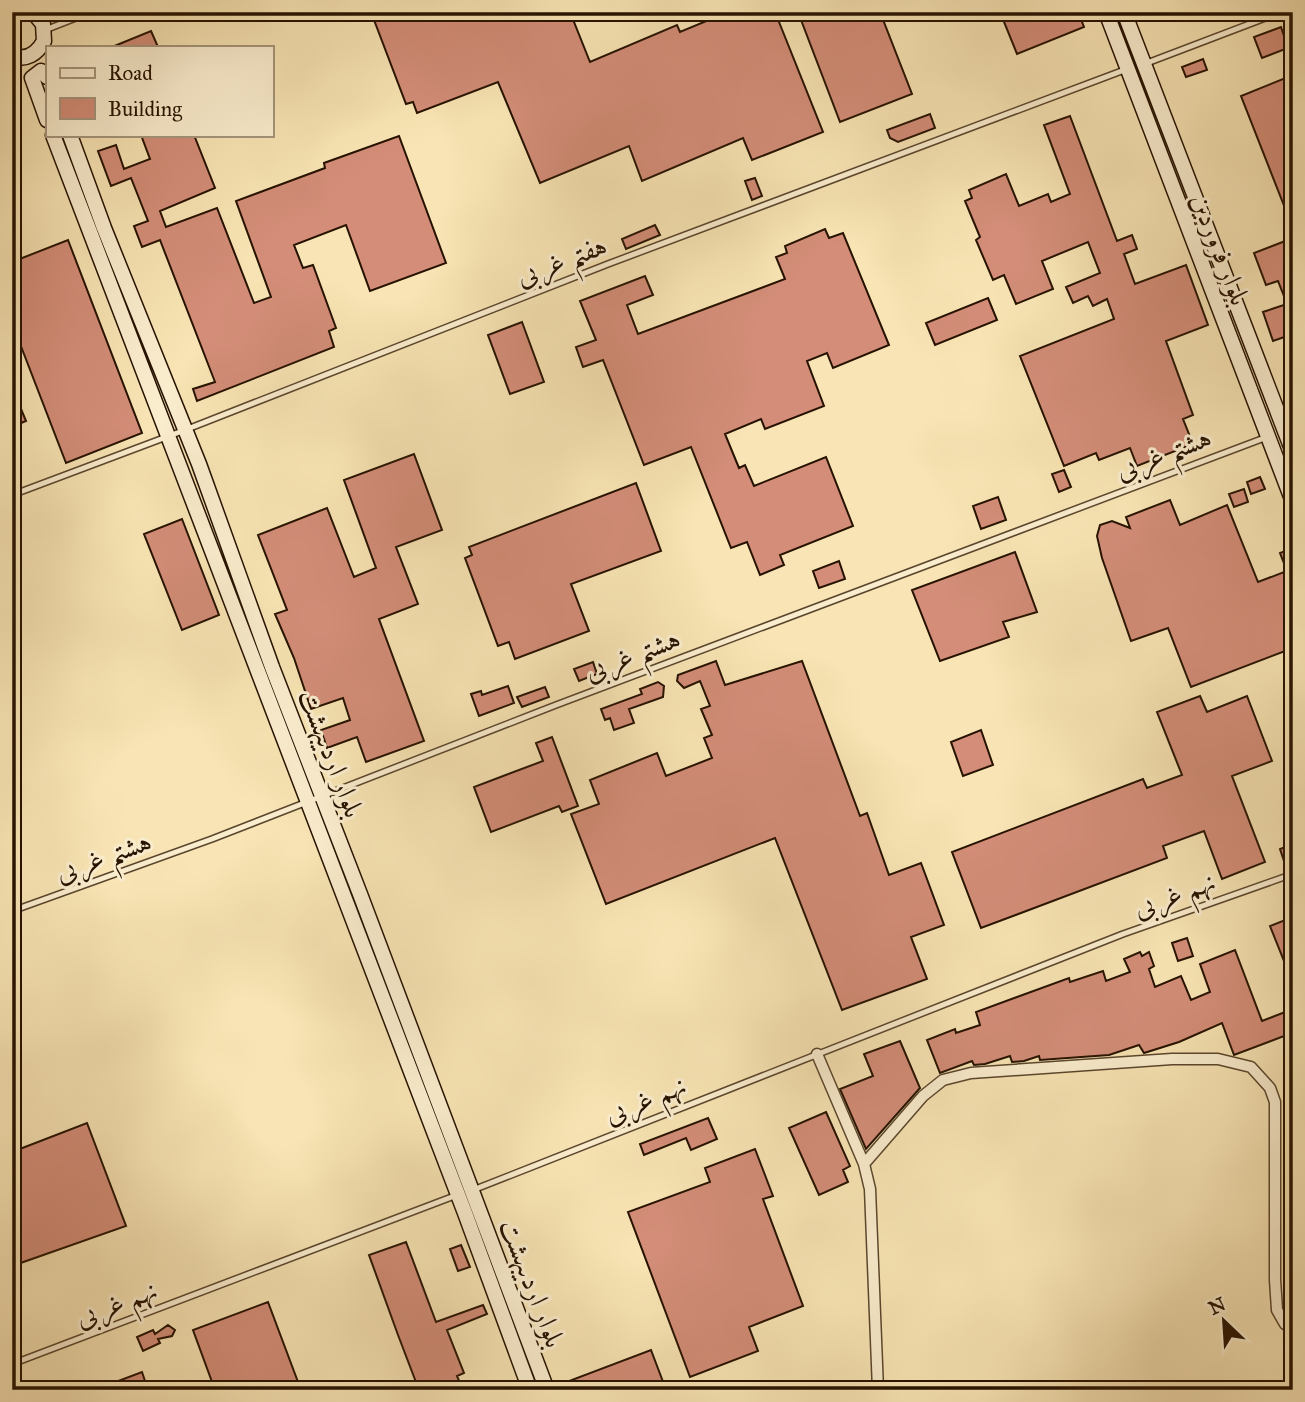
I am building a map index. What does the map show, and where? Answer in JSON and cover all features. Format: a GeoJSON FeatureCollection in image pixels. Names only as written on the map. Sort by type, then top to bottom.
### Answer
{"type":"FeatureCollection","features":[{"type":"Feature","properties":{"kind":"street","name":"بلوار فروردین"},"geometry":{"type":"LineString","coordinates":[[1106,12],[1293,502]]}},
{"type":"Feature","properties":{"kind":"street","name":"بلوار فروردین"},"geometry":{"type":"LineString","coordinates":[[1124,12],[1289,428],[1293,452]]}},
{"type":"Feature","properties":{"kind":"street"},"geometry":{"type":"LineString","coordinates":[[34,13],[40,18],[45,36],[41,76],[46,113]]}},
{"type":"Feature","properties":{"kind":"street"},"geometry":{"type":"LineString","coordinates":[[12,56],[26,57],[34,54],[45,36]]}},
{"type":"Feature","properties":{"kind":"street"},"geometry":{"type":"LineString","coordinates":[[12,56],[41,76]]}},
{"type":"Feature","properties":{"kind":"street"},"geometry":{"type":"LineString","coordinates":[[1127,69],[1144,64]]}},
{"type":"Feature","properties":{"kind":"street","name":"بلوار اردیبهشت"},"geometry":{"type":"LineString","coordinates":[[53,136],[308,802],[547,1390]]}},
{"type":"Feature","properties":{"kind":"street","name":"بلوار اردیبهشت"},"geometry":{"type":"LineString","coordinates":[[70,136],[185,430],[322,796],[465,1192],[530,1390]]}},
{"type":"Feature","properties":{"kind":"street"},"geometry":{"type":"LineString","coordinates":[[1267,437],[1289,428]]}},
{"type":"Feature","properties":{"kind":"street"},"geometry":{"type":"LineString","coordinates":[[817,1054],[864,1164],[870,1189],[878,1390]]}},
{"type":"Feature","properties":{"kind":"street"},"geometry":{"type":"LineString","coordinates":[[864,1164],[923,1096],[943,1080],[971,1073],[1172,1059],[1218,1059],[1251,1067],[1270,1088],[1275,1102],[1277,1310],[1285,1324],[1293,1329]]}},
{"type":"Feature","properties":{"kind":"lane"},"geometry":{"type":"LineString","coordinates":[[45,36],[91,12]]}},
{"type":"Feature","properties":{"kind":"lane"},"geometry":{"type":"LineString","coordinates":[[1144,64],[1281,12]]}},
{"type":"Feature","properties":{"kind":"lane","name":"هفتم غربی"},"geometry":{"type":"LineString","coordinates":[[12,495],[168,437],[595,269],[1127,69]]}},
{"type":"Feature","properties":{"kind":"lane","name":"هشتم غربی"},"geometry":{"type":"LineString","coordinates":[[12,911],[308,802],[1267,437]]}},
{"type":"Feature","properties":{"kind":"lane","name":"نهم غربی"},"geometry":{"type":"LineString","coordinates":[[12,1364],[465,1192],[1123,934],[1293,874]]}},
{"type":"Feature","properties":{"kind":"building"},"geometry":{"type":"Polygon","coordinates":[[[371,12],[570,12],[590,62],[677,25],[680,32],[728,12],[775,12],[823,132],[752,160],[743,138],[642,181],[629,146],[540,183],[498,82],[417,113],[413,102],[406,104],[371,12]]]}},
{"type":"Feature","properties":{"kind":"building"},"geometry":{"type":"Polygon","coordinates":[[[798,12],[880,12],[912,94],[840,122],[798,12]]]}},
{"type":"Feature","properties":{"kind":"building"},"geometry":{"type":"Polygon","coordinates":[[[1000,12],[1078,12],[1084,27],[1017,54],[1000,12]]]}},
{"type":"Feature","properties":{"kind":"building"},"geometry":{"type":"Polygon","coordinates":[[[1281,27],[1288,48],[1262,58],[1254,37],[1281,27]]]}},
{"type":"Feature","properties":{"kind":"building"},"geometry":{"type":"Polygon","coordinates":[[[151,31],[158,46],[114,46],[151,31]]]}},
{"type":"Feature","properties":{"kind":"building"},"geometry":{"type":"Polygon","coordinates":[[[1203,59],[1207,70],[1186,77],[1182,67],[1203,59]]]}},
{"type":"Feature","properties":{"kind":"building"},"geometry":{"type":"Polygon","coordinates":[[[1288,77],[1293,89],[1292,226],[1241,96],[1288,77]]]}},
{"type":"Feature","properties":{"kind":"building"},"geometry":{"type":"Polygon","coordinates":[[[930,114],[935,128],[898,142],[890,138],[887,130],[930,114]]]}},
{"type":"Feature","properties":{"kind":"building"},"geometry":{"type":"Polygon","coordinates":[[[1070,116],[1117,241],[1132,235],[1137,249],[1124,254],[1135,284],[1186,265],[1208,325],[1166,341],[1193,415],[1183,419],[1193,444],[1137,466],[1130,448],[1099,460],[1096,453],[1064,466],[1020,356],[1114,319],[1107,299],[1093,306],[1088,296],[1073,303],[1066,287],[1100,273],[1088,242],[1042,261],[1053,289],[1016,304],[1004,275],[993,280],[976,240],[980,237],[965,201],[972,198],[969,190],[1006,174],[1019,206],[1048,194],[1051,202],[1070,194],[1044,125],[1070,116]]]}},
{"type":"Feature","properties":{"kind":"building"},"geometry":{"type":"Polygon","coordinates":[[[141,136],[194,136],[215,188],[160,211],[166,227],[217,208],[254,303],[271,297],[236,201],[325,168],[324,163],[399,136],[446,263],[370,291],[346,225],[294,245],[303,268],[313,265],[336,328],[329,331],[334,347],[197,401],[193,389],[215,382],[160,240],[142,247],[134,226],[148,221],[131,178],[111,186],[98,151],[116,145],[124,169],[150,159],[141,136]]]}},
{"type":"Feature","properties":{"kind":"building"},"geometry":{"type":"Polygon","coordinates":[[[755,178],[762,196],[752,200],[745,181],[755,178]]]}},
{"type":"Feature","properties":{"kind":"building"},"geometry":{"type":"Polygon","coordinates":[[[655,225],[660,235],[626,249],[622,239],[655,225]]]}},
{"type":"Feature","properties":{"kind":"building"},"geometry":{"type":"Polygon","coordinates":[[[825,229],[829,238],[843,233],[889,345],[833,368],[827,353],[807,361],[824,406],[765,429],[761,419],[725,434],[739,468],[745,465],[754,486],[826,457],[853,526],[780,555],[784,565],[760,575],[747,542],[731,548],[691,447],[644,465],[603,360],[583,367],[576,347],[596,340],[580,301],[645,276],[653,295],[627,305],[638,334],[785,279],[776,257],[787,253],[785,246],[825,229]]]}},
{"type":"Feature","properties":{"kind":"building"},"geometry":{"type":"Polygon","coordinates":[[[1293,238],[1293,334],[1273,341],[1263,312],[1287,304],[1278,281],[1266,285],[1254,253],[1293,238]]]}},
{"type":"Feature","properties":{"kind":"building"},"geometry":{"type":"Polygon","coordinates":[[[68,240],[142,433],[66,463],[17,336],[12,338],[12,262],[68,240]]]}},
{"type":"Feature","properties":{"kind":"building"},"geometry":{"type":"Polygon","coordinates":[[[988,298],[997,320],[935,345],[926,323],[988,298]]]}},
{"type":"Feature","properties":{"kind":"building"},"geometry":{"type":"Polygon","coordinates":[[[522,322],[544,382],[510,394],[488,335],[522,322]]]}},
{"type":"Feature","properties":{"kind":"building"},"geometry":{"type":"Polygon","coordinates":[[[12,387],[26,421],[12,427],[12,387]]]}},
{"type":"Feature","properties":{"kind":"building"},"geometry":{"type":"Polygon","coordinates":[[[414,454],[442,530],[396,547],[418,604],[379,619],[424,741],[366,762],[357,737],[327,748],[321,730],[350,720],[343,698],[311,709],[294,658],[275,614],[287,610],[258,535],[327,508],[354,577],[376,568],[344,480],[414,454]]]}},
{"type":"Feature","properties":{"kind":"building"},"geometry":{"type":"Polygon","coordinates":[[[1064,470],[1071,487],[1059,492],[1052,474],[1064,470]]]}},
{"type":"Feature","properties":{"kind":"building"},"geometry":{"type":"Polygon","coordinates":[[[1260,477],[1265,489],[1251,494],[1247,482],[1260,477]]]}},
{"type":"Feature","properties":{"kind":"building"},"geometry":{"type":"Polygon","coordinates":[[[636,483],[661,551],[571,584],[589,631],[515,659],[509,642],[498,646],[465,558],[472,555],[469,547],[636,483]]]}},
{"type":"Feature","properties":{"kind":"building"},"geometry":{"type":"Polygon","coordinates":[[[1244,489],[1248,502],[1234,507],[1229,494],[1244,489]]]}},
{"type":"Feature","properties":{"kind":"building"},"geometry":{"type":"Polygon","coordinates":[[[998,497],[1006,520],[981,529],[973,506],[998,497]]]}},
{"type":"Feature","properties":{"kind":"building"},"geometry":{"type":"Polygon","coordinates":[[[1170,500],[1180,525],[1227,505],[1258,582],[1287,571],[1280,553],[1293,548],[1293,648],[1191,687],[1168,628],[1131,641],[1102,558],[1097,536],[1100,525],[1112,521],[1130,528],[1126,517],[1170,500]]]}},
{"type":"Feature","properties":{"kind":"building"},"geometry":{"type":"Polygon","coordinates":[[[182,519],[219,615],[182,630],[144,534],[182,519]]]}},
{"type":"Feature","properties":{"kind":"building"},"geometry":{"type":"Polygon","coordinates":[[[1015,552],[1037,612],[1003,622],[1009,637],[940,661],[912,590],[1015,552]]]}},
{"type":"Feature","properties":{"kind":"building"},"geometry":{"type":"Polygon","coordinates":[[[839,561],[845,579],[819,588],[813,571],[839,561]]]}},
{"type":"Feature","properties":{"kind":"building"},"geometry":{"type":"Polygon","coordinates":[[[716,661],[725,685],[802,661],[860,816],[867,813],[889,875],[921,863],[944,925],[911,937],[927,979],[842,1010],[775,838],[606,904],[571,814],[599,804],[590,780],[657,753],[666,776],[712,758],[704,738],[712,735],[701,709],[710,706],[700,681],[684,688],[677,681],[678,675],[716,661]]]}},
{"type":"Feature","properties":{"kind":"building"},"geometry":{"type":"Polygon","coordinates":[[[593,662],[597,674],[579,681],[574,669],[593,662]]]}},
{"type":"Feature","properties":{"kind":"building"},"geometry":{"type":"Polygon","coordinates":[[[658,682],[664,686],[663,697],[629,709],[634,723],[614,730],[610,718],[605,720],[601,709],[642,694],[640,689],[658,682]]]}},
{"type":"Feature","properties":{"kind":"building"},"geometry":{"type":"Polygon","coordinates":[[[508,686],[514,703],[479,716],[471,694],[481,691],[482,695],[508,686]]]}},
{"type":"Feature","properties":{"kind":"building"},"geometry":{"type":"Polygon","coordinates":[[[545,687],[549,697],[522,707],[517,697],[545,687]]]}},
{"type":"Feature","properties":{"kind":"building"},"geometry":{"type":"Polygon","coordinates":[[[1200,696],[1207,712],[1247,696],[1272,761],[1232,776],[1265,862],[1222,879],[1204,831],[1163,846],[1167,858],[981,928],[952,852],[1143,779],[1147,788],[1182,775],[1157,712],[1200,696]]]}},
{"type":"Feature","properties":{"kind":"building"},"geometry":{"type":"Polygon","coordinates":[[[981,730],[993,765],[963,776],[951,742],[981,730]]]}},
{"type":"Feature","properties":{"kind":"building"},"geometry":{"type":"Polygon","coordinates":[[[552,737],[578,806],[562,812],[559,806],[491,832],[474,787],[543,761],[536,743],[552,737]]]}},
{"type":"Feature","properties":{"kind":"building"},"geometry":{"type":"Polygon","coordinates":[[[1293,844],[1293,857],[1284,861],[1280,849],[1293,844]]]}},
{"type":"Feature","properties":{"kind":"building"},"geometry":{"type":"Polygon","coordinates":[[[1293,917],[1293,981],[1292,981],[1270,926],[1293,917]]]}},
{"type":"Feature","properties":{"kind":"building"},"geometry":{"type":"Polygon","coordinates":[[[1187,938],[1193,956],[1178,961],[1172,943],[1187,938]]]}},
{"type":"Feature","properties":{"kind":"building"},"geometry":{"type":"Polygon","coordinates":[[[1235,950],[1262,1021],[1293,1009],[1293,1056],[1284,1036],[1234,1055],[1222,1023],[1179,1042],[1144,1053],[1139,1045],[1109,1055],[1040,1060],[1039,1056],[1012,1062],[1010,1056],[985,1064],[974,1065],[972,1061],[940,1073],[927,1040],[955,1029],[956,1033],[980,1025],[976,1012],[1069,978],[1070,982],[1103,971],[1106,981],[1130,972],[1124,959],[1140,952],[1142,956],[1149,952],[1154,966],[1149,969],[1155,987],[1181,976],[1191,1000],[1210,992],[1200,964],[1235,950]]]}},
{"type":"Feature","properties":{"kind":"building"},"geometry":{"type":"Polygon","coordinates":[[[900,1041],[920,1088],[866,1149],[840,1089],[873,1076],[864,1054],[900,1041]]]}},
{"type":"Feature","properties":{"kind":"building"},"geometry":{"type":"Polygon","coordinates":[[[826,1112],[850,1166],[843,1170],[848,1182],[819,1195],[789,1128],[826,1112]]]}},
{"type":"Feature","properties":{"kind":"building"},"geometry":{"type":"Polygon","coordinates":[[[708,1118],[717,1139],[691,1150],[686,1138],[644,1155],[640,1144],[708,1118]]]}},
{"type":"Feature","properties":{"kind":"building"},"geometry":{"type":"Polygon","coordinates":[[[87,1123],[126,1226],[12,1266],[12,1152],[87,1123]]]}},
{"type":"Feature","properties":{"kind":"building"},"geometry":{"type":"Polygon","coordinates":[[[755,1149],[773,1196],[763,1199],[803,1306],[749,1327],[758,1351],[690,1377],[628,1212],[710,1182],[705,1168],[755,1149]]]}},
{"type":"Feature","properties":{"kind":"building"},"geometry":{"type":"Polygon","coordinates":[[[406,1242],[436,1322],[483,1305],[487,1314],[447,1330],[464,1373],[457,1376],[463,1390],[419,1390],[369,1255],[406,1242]]]}},
{"type":"Feature","properties":{"kind":"building"},"geometry":{"type":"Polygon","coordinates":[[[461,1245],[470,1267],[458,1271],[450,1249],[461,1245]]]}},
{"type":"Feature","properties":{"kind":"building"},"geometry":{"type":"Polygon","coordinates":[[[268,1302],[301,1390],[215,1390],[193,1330],[268,1302]]]}},
{"type":"Feature","properties":{"kind":"building"},"geometry":{"type":"Polygon","coordinates":[[[168,1325],[175,1330],[172,1336],[158,1339],[160,1343],[143,1351],[137,1337],[153,1330],[155,1334],[168,1325]]]}},
{"type":"Feature","properties":{"kind":"building"},"geometry":{"type":"Polygon","coordinates":[[[651,1350],[665,1387],[659,1390],[600,1390],[598,1385],[587,1390],[572,1390],[569,1381],[651,1350]]]}},
{"type":"Feature","properties":{"kind":"building"},"geometry":{"type":"Polygon","coordinates":[[[142,1372],[148,1390],[97,1390],[97,1389],[142,1372]]]}}]}
